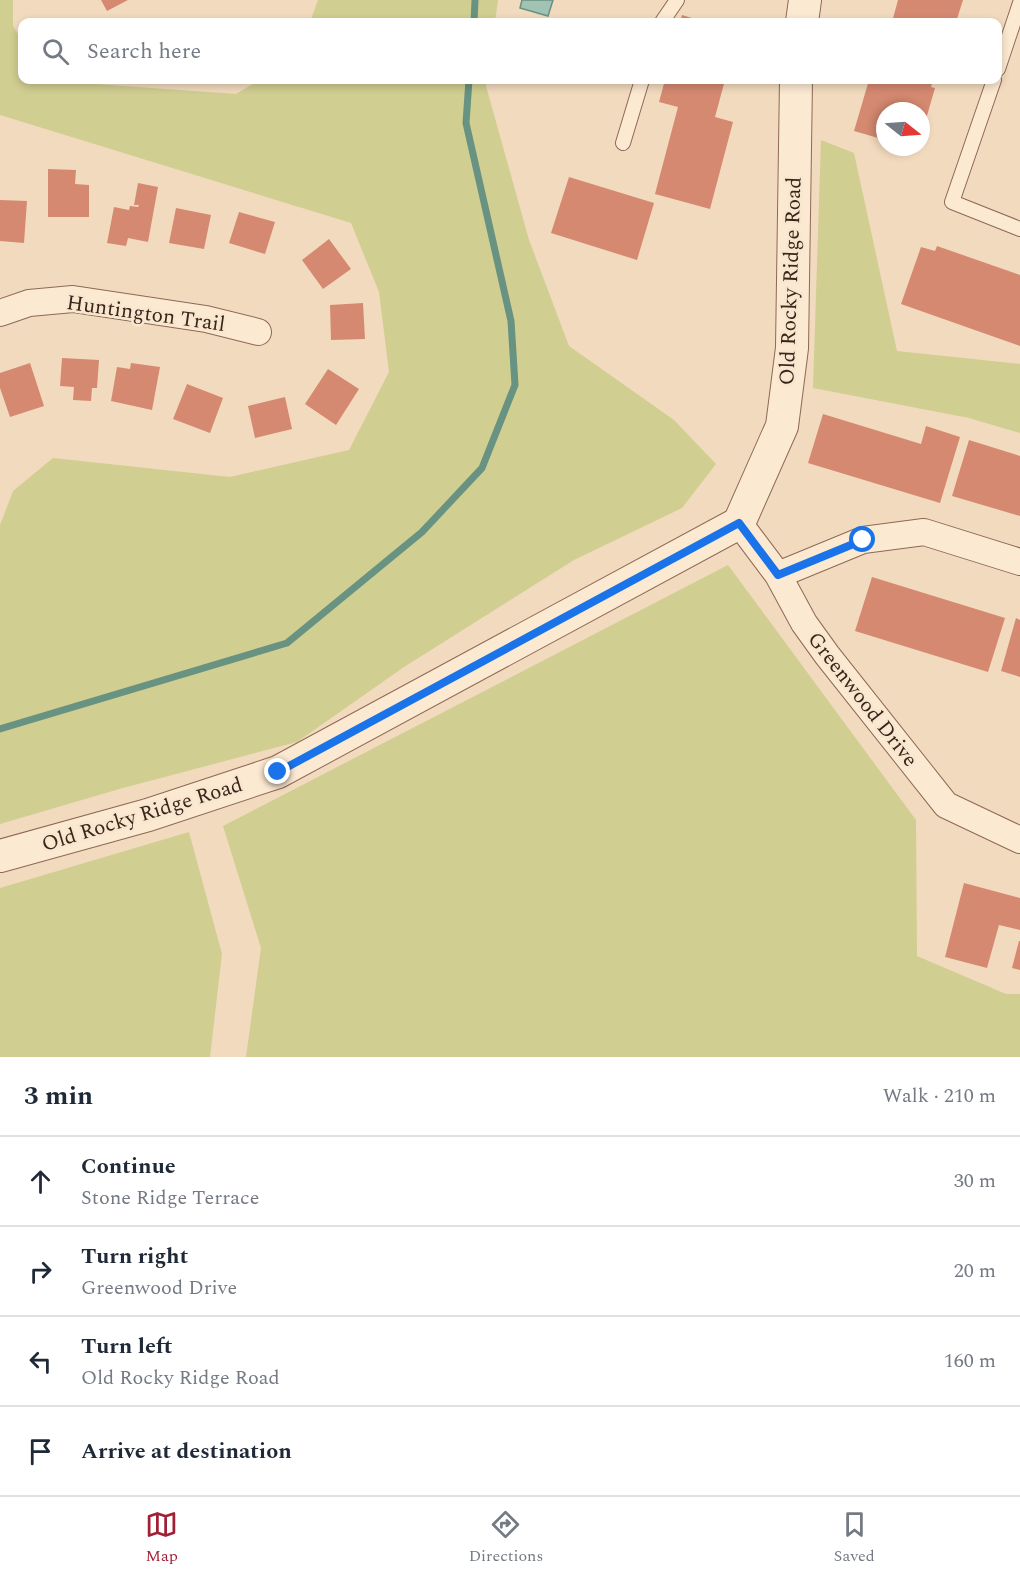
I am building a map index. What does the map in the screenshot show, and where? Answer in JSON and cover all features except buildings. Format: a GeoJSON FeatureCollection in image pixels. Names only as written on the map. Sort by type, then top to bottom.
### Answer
{"type":"FeatureCollection","features":[{"type":"Feature","properties":{"kind":"street"},"geometry":{"type":"LineString","coordinates":[[803,18],[805,0]]}},
{"type":"Feature","properties":{"kind":"street","name":"Old Rocky Ridge Road"},"geometry":{"type":"LineString","coordinates":[[0,856],[148,815],[278,772],[739,523],[782,426],[792,348],[796,84]]}},
{"type":"Feature","properties":{"kind":"street","name":"Huntington Trail"},"geometry":{"type":"LineString","coordinates":[[0,313],[29,303],[73,299],[206,319],[258,332]]}},
{"type":"Feature","properties":{"kind":"street","name":"Greenwood Drive"},"geometry":{"type":"LineString","coordinates":[[739,523],[778,575],[804,623],[827,655],[946,805],[1020,840]]}},
{"type":"Feature","properties":{"kind":"street"},"geometry":{"type":"LineString","coordinates":[[778,575],[863,540],[924,532],[1020,562]]}},
{"type":"Feature","properties":{"kind":"lane"},"geometry":{"type":"LineString","coordinates":[[665,18],[677,0]]}},
{"type":"Feature","properties":{"kind":"lane"},"geometry":{"type":"LineString","coordinates":[[1002,57],[1020,3]]}},
{"type":"Feature","properties":{"kind":"lane"},"geometry":{"type":"LineString","coordinates":[[623,143],[641,84]]}},
{"type":"Feature","properties":{"kind":"lane"},"geometry":{"type":"LineString","coordinates":[[993,84],[952,202],[1020,229]]}},
{"type":"Feature","properties":{"kind":"shaded area"},"geometry":{"type":"Polygon","coordinates":[[[0,0],[13,0],[13,26],[18,34],[18,84],[96,84],[236,94],[253,84],[486,84],[529,240],[569,346],[674,420],[716,464],[682,508],[574,560],[404,667],[297,742],[123,788],[0,824],[0,525],[13,491],[53,458],[230,477],[349,450],[389,372],[379,292],[351,223],[0,115],[0,0]]]}},
{"type":"Feature","properties":{"kind":"shaded area"},"geometry":{"type":"Polygon","coordinates":[[[318,0],[498,0],[496,18],[311,18],[318,0]]]}},
{"type":"Feature","properties":{"kind":"shaded area"},"geometry":{"type":"Polygon","coordinates":[[[522,0],[553,0],[548,16],[520,8],[522,0]]]}},
{"type":"Feature","properties":{"kind":"shaded area"},"geometry":{"type":"Polygon","coordinates":[[[821,140],[854,153],[897,351],[1020,364],[1020,433],[969,418],[813,388],[821,140]]]}},
{"type":"Feature","properties":{"kind":"shaded area"},"geometry":{"type":"Polygon","coordinates":[[[728,565],[916,820],[917,956],[1006,994],[1020,994],[1020,1057],[246,1057],[261,948],[223,826],[728,565]]]}},
{"type":"Feature","properties":{"kind":"shaded area"},"geometry":{"type":"Polygon","coordinates":[[[189,832],[222,954],[210,1057],[0,1057],[0,888],[189,832]]]}},
{"type":"Feature","properties":{"kind":"waterway"},"geometry":{"type":"LineString","coordinates":[[474,18],[475,0]]}},
{"type":"Feature","properties":{"kind":"waterway"},"geometry":{"type":"LineString","coordinates":[[0,729],[287,643],[422,532],[482,468],[515,385],[511,321],[466,123],[469,84]]}},
{"type":"Feature","properties":{"kind":"route"},"geometry":{"type":"LineString","coordinates":[[278,772],[739,523],[778,575],[863,540]]}}]}
